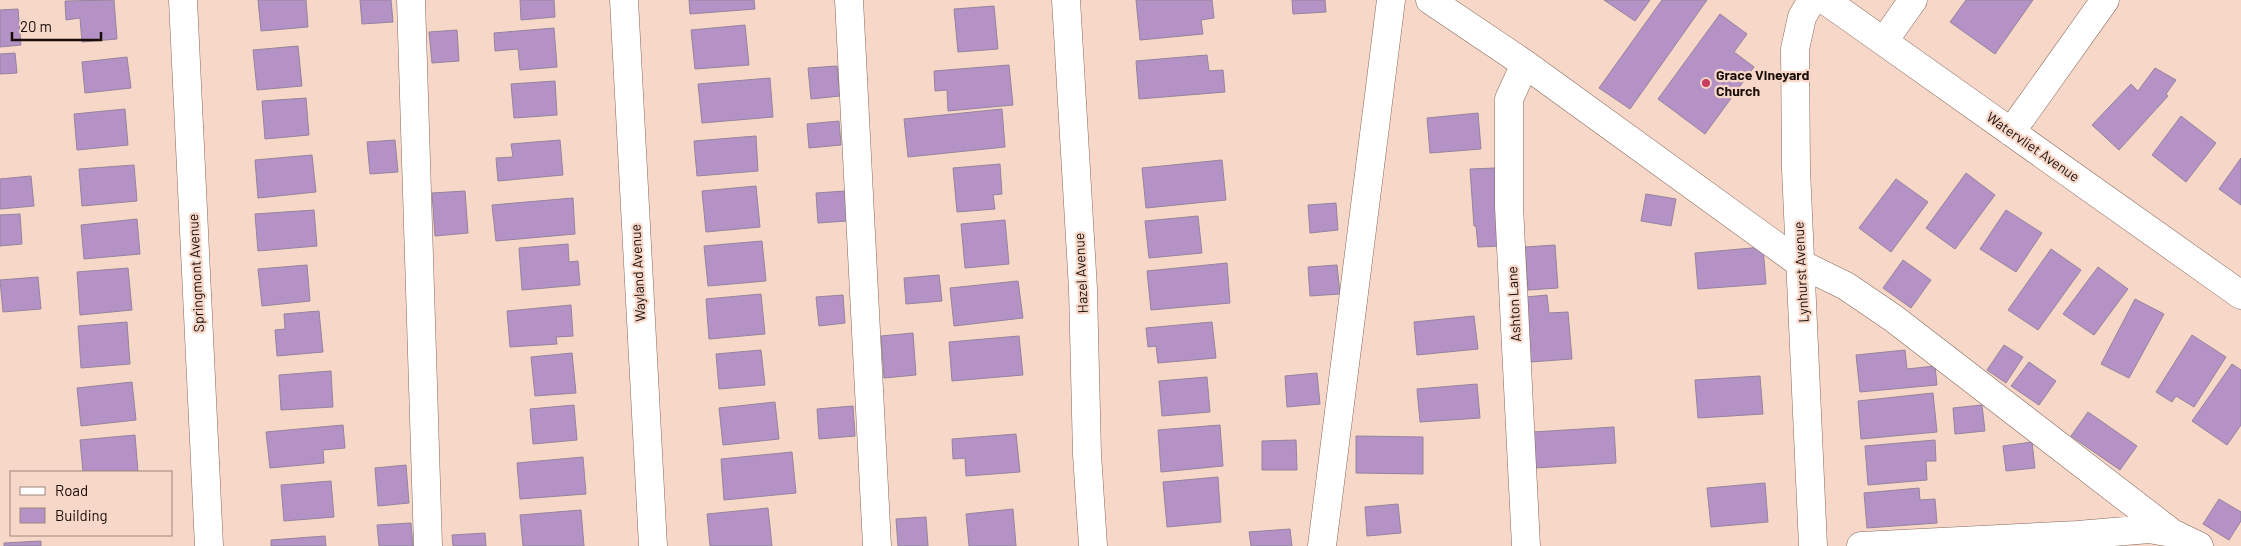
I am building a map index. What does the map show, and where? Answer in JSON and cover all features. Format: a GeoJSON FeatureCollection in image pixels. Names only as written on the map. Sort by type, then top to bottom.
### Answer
{"type":"FeatureCollection","features":[{"type":"Feature","properties":{"kind":"street","name":"Springmont Avenue"},"geometry":{"type":"LineString","coordinates":[[183,0],[209,546]]}},
{"type":"Feature","properties":{"kind":"street"},"geometry":{"type":"LineString","coordinates":[[411,0],[428,546]]}},
{"type":"Feature","properties":{"kind":"street","name":"Wayland Avenue"},"geometry":{"type":"LineString","coordinates":[[624,0],[652,546]]}},
{"type":"Feature","properties":{"kind":"street"},"geometry":{"type":"LineString","coordinates":[[850,0],[877,546]]}},
{"type":"Feature","properties":{"kind":"street","name":"Hazel Avenue"},"geometry":{"type":"LineString","coordinates":[[1066,0],[1083,289],[1087,454],[1093,546]]}},
{"type":"Feature","properties":{"kind":"street"},"geometry":{"type":"LineString","coordinates":[[1322,546],[1391,0]]}},
{"type":"Feature","properties":{"kind":"street"},"geometry":{"type":"LineString","coordinates":[[1430,0],[1525,64],[1801,264],[1846,286],[1893,318],[2172,533],[2199,546]]}},
{"type":"Feature","properties":{"kind":"street","name":"Lynhurst Avenue"},"geometry":{"type":"LineString","coordinates":[[1812,0],[1802,18],[1795,49],[1796,169],[1813,546]]}},
{"type":"Feature","properties":{"kind":"street","name":"Watervliet Avenue"},"geometry":{"type":"LineString","coordinates":[[1826,0],[2241,294]]}},
{"type":"Feature","properties":{"kind":"street"},"geometry":{"type":"LineString","coordinates":[[1884,41],[1913,0]]}},
{"type":"Feature","properties":{"kind":"street"},"geometry":{"type":"LineString","coordinates":[[2011,132],[2105,0]]}},
{"type":"Feature","properties":{"kind":"street","name":"Ashton Lane"},"geometry":{"type":"LineString","coordinates":[[1525,64],[1509,99],[1509,109],[1510,207],[1526,546]]}},
{"type":"Feature","properties":{"kind":"street"},"geometry":{"type":"LineString","coordinates":[[1861,546],[2078,535],[2149,529],[2172,533]]}},
{"type":"Feature","properties":{"kind":"building"},"geometry":{"type":"Polygon","coordinates":[[[114,0],[117,39],[82,42],[80,18],[66,20],[65,1],[114,0]]]}},
{"type":"Feature","properties":{"kind":"building"},"geometry":{"type":"Polygon","coordinates":[[[258,0],[306,0],[308,27],[261,31],[258,0]]]}},
{"type":"Feature","properties":{"kind":"building"},"geometry":{"type":"Polygon","coordinates":[[[360,0],[391,0],[393,22],[362,24],[360,0]]]}},
{"type":"Feature","properties":{"kind":"building"},"geometry":{"type":"Polygon","coordinates":[[[520,0],[554,0],[555,17],[521,20],[520,0]]]}},
{"type":"Feature","properties":{"kind":"building"},"geometry":{"type":"Polygon","coordinates":[[[689,0],[754,0],[755,9],[690,14],[689,0]]]}},
{"type":"Feature","properties":{"kind":"building"},"geometry":{"type":"Polygon","coordinates":[[[1136,0],[1212,0],[1214,18],[1201,20],[1203,34],[1140,40],[1136,0]]]}},
{"type":"Feature","properties":{"kind":"building"},"geometry":{"type":"Polygon","coordinates":[[[1292,0],[1325,0],[1326,12],[1293,14],[1292,0]]]}},
{"type":"Feature","properties":{"kind":"building"},"geometry":{"type":"Polygon","coordinates":[[[1604,0],[1650,0],[1635,21],[1604,0]]]}},
{"type":"Feature","properties":{"kind":"building"},"geometry":{"type":"Polygon","coordinates":[[[1662,0],[1707,0],[1630,109],[1599,88],[1662,0]]]}},
{"type":"Feature","properties":{"kind":"building"},"geometry":{"type":"Polygon","coordinates":[[[1966,0],[2033,0],[1995,54],[1950,22],[1966,0]]]}},
{"type":"Feature","properties":{"kind":"building"},"geometry":{"type":"Polygon","coordinates":[[[994,6],[998,49],[958,52],[954,9],[994,6]]]}},
{"type":"Feature","properties":{"kind":"building"},"geometry":{"type":"Polygon","coordinates":[[[18,9],[21,45],[0,47],[0,10],[18,9]]]}},
{"type":"Feature","properties":{"kind":"building","name":"Grace Vineyard Church"},"geometry":{"type":"Polygon","coordinates":[[[1720,14],[1747,34],[1734,52],[1754,67],[1705,134],[1658,99],[1720,14]]]}},
{"type":"Feature","properties":{"kind":"building"},"geometry":{"type":"Polygon","coordinates":[[[745,25],[749,65],[695,69],[691,30],[745,25]]]}},
{"type":"Feature","properties":{"kind":"building"},"geometry":{"type":"Polygon","coordinates":[[[554,28],[557,67],[520,70],[518,49],[495,51],[494,33],[554,28]]]}},
{"type":"Feature","properties":{"kind":"building"},"geometry":{"type":"Polygon","coordinates":[[[457,30],[459,61],[432,63],[429,32],[457,30]]]}},
{"type":"Feature","properties":{"kind":"building"},"geometry":{"type":"Polygon","coordinates":[[[298,46],[302,86],[257,90],[253,50],[298,46]]]}},
{"type":"Feature","properties":{"kind":"building"},"geometry":{"type":"Polygon","coordinates":[[[15,53],[17,73],[0,74],[0,54],[15,53]]]}},
{"type":"Feature","properties":{"kind":"building"},"geometry":{"type":"Polygon","coordinates":[[[1207,55],[1209,71],[1223,70],[1225,92],[1139,99],[1136,61],[1207,55]]]}},
{"type":"Feature","properties":{"kind":"building"},"geometry":{"type":"Polygon","coordinates":[[[127,57],[131,88],[85,93],[82,62],[127,57]]]}},
{"type":"Feature","properties":{"kind":"building"},"geometry":{"type":"Polygon","coordinates":[[[1009,65],[1013,105],[948,111],[947,90],[935,91],[934,71],[1009,65]]]}},
{"type":"Feature","properties":{"kind":"building"},"geometry":{"type":"Polygon","coordinates":[[[837,66],[840,96],[811,99],[808,68],[837,66]]]}},
{"type":"Feature","properties":{"kind":"building"},"geometry":{"type":"Polygon","coordinates":[[[2155,68],[2176,80],[2166,94],[2168,96],[2119,150],[2092,125],[2131,84],[2138,91],[2155,68]]]}},
{"type":"Feature","properties":{"kind":"building"},"geometry":{"type":"Polygon","coordinates":[[[770,78],[773,117],[702,123],[698,84],[770,78]]]}},
{"type":"Feature","properties":{"kind":"building"},"geometry":{"type":"Polygon","coordinates":[[[555,81],[557,115],[514,118],[511,84],[555,81]]]}},
{"type":"Feature","properties":{"kind":"building"},"geometry":{"type":"Polygon","coordinates":[[[306,98],[309,135],[265,139],[262,101],[306,98]]]}},
{"type":"Feature","properties":{"kind":"building"},"geometry":{"type":"Polygon","coordinates":[[[125,109],[128,145],[77,150],[74,114],[125,109]]]}},
{"type":"Feature","properties":{"kind":"building"},"geometry":{"type":"Polygon","coordinates":[[[1002,109],[1005,147],[908,157],[904,119],[1002,109]]]}},
{"type":"Feature","properties":{"kind":"building"},"geometry":{"type":"Polygon","coordinates":[[[1478,113],[1481,149],[1430,153],[1427,118],[1478,113]]]}},
{"type":"Feature","properties":{"kind":"building"},"geometry":{"type":"Polygon","coordinates":[[[2181,116],[2216,143],[2186,182],[2152,155],[2181,116]]]}},
{"type":"Feature","properties":{"kind":"building"},"geometry":{"type":"Polygon","coordinates":[[[839,121],[841,145],[809,148],[807,124],[839,121]]]}},
{"type":"Feature","properties":{"kind":"building"},"geometry":{"type":"Polygon","coordinates":[[[756,136],[758,171],[697,176],[694,141],[756,136]]]}},
{"type":"Feature","properties":{"kind":"building"},"geometry":{"type":"Polygon","coordinates":[[[395,140],[398,172],[370,174],[367,142],[395,140]]]}},
{"type":"Feature","properties":{"kind":"building"},"geometry":{"type":"Polygon","coordinates":[[[560,140],[563,175],[498,181],[496,158],[513,157],[511,144],[560,140]]]}},
{"type":"Feature","properties":{"kind":"building"},"geometry":{"type":"Polygon","coordinates":[[[312,155],[316,192],[258,198],[255,160],[312,155]]]}},
{"type":"Feature","properties":{"kind":"building"},"geometry":{"type":"Polygon","coordinates":[[[2241,158],[2241,205],[2219,189],[2241,158]]]}},
{"type":"Feature","properties":{"kind":"building"},"geometry":{"type":"Polygon","coordinates":[[[1222,160],[1226,200],[1146,208],[1142,168],[1222,160]]]}},
{"type":"Feature","properties":{"kind":"building"},"geometry":{"type":"Polygon","coordinates":[[[1000,164],[1002,194],[993,195],[995,209],[957,212],[953,168],[1000,164]]]}},
{"type":"Feature","properties":{"kind":"building"},"geometry":{"type":"Polygon","coordinates":[[[134,165],[137,201],[82,206],[79,169],[134,165]]]}},
{"type":"Feature","properties":{"kind":"building"},"geometry":{"type":"Polygon","coordinates":[[[1495,168],[1501,246],[1478,247],[1476,226],[1474,226],[1470,169],[1495,168]]]}},
{"type":"Feature","properties":{"kind":"building"},"geometry":{"type":"Polygon","coordinates":[[[1966,173],[1995,195],[1955,249],[1926,228],[1966,173]]]}},
{"type":"Feature","properties":{"kind":"building"},"geometry":{"type":"Polygon","coordinates":[[[31,176],[34,206],[0,209],[0,179],[31,176]]]}},
{"type":"Feature","properties":{"kind":"building"},"geometry":{"type":"Polygon","coordinates":[[[1896,179],[1928,202],[1891,252],[1859,228],[1896,179]]]}},
{"type":"Feature","properties":{"kind":"building"},"geometry":{"type":"Polygon","coordinates":[[[756,186],[760,227],[706,232],[702,191],[756,186]]]}},
{"type":"Feature","properties":{"kind":"building"},"geometry":{"type":"Polygon","coordinates":[[[465,191],[468,233],[435,236],[432,193],[465,191]]]}},
{"type":"Feature","properties":{"kind":"building"},"geometry":{"type":"Polygon","coordinates":[[[845,191],[847,221],[818,223],[816,193],[845,191]]]}},
{"type":"Feature","properties":{"kind":"building"},"geometry":{"type":"Polygon","coordinates":[[[1646,194],[1676,199],[1671,226],[1641,221],[1646,194]]]}},
{"type":"Feature","properties":{"kind":"building"},"geometry":{"type":"Polygon","coordinates":[[[573,198],[575,234],[496,241],[492,205],[573,198]]]}},
{"type":"Feature","properties":{"kind":"building"},"geometry":{"type":"Polygon","coordinates":[[[1336,203],[1338,230],[1310,233],[1308,205],[1336,203]]]}},
{"type":"Feature","properties":{"kind":"building"},"geometry":{"type":"Polygon","coordinates":[[[314,210],[317,246],[258,251],[255,214],[314,210]]]}},
{"type":"Feature","properties":{"kind":"building"},"geometry":{"type":"Polygon","coordinates":[[[2006,210],[2042,233],[2016,272],[1980,249],[2006,210]]]}},
{"type":"Feature","properties":{"kind":"building"},"geometry":{"type":"Polygon","coordinates":[[[20,214],[22,244],[0,246],[0,215],[20,214]]]}},
{"type":"Feature","properties":{"kind":"building"},"geometry":{"type":"Polygon","coordinates":[[[1198,216],[1202,253],[1149,258],[1145,221],[1198,216]]]}},
{"type":"Feature","properties":{"kind":"building"},"geometry":{"type":"Polygon","coordinates":[[[137,219],[140,254],[84,259],[81,225],[137,219]]]}},
{"type":"Feature","properties":{"kind":"building"},"geometry":{"type":"Polygon","coordinates":[[[1005,220],[1009,264],[965,268],[961,224],[1005,220]]]}},
{"type":"Feature","properties":{"kind":"building"},"geometry":{"type":"Polygon","coordinates":[[[762,241],[766,281],[708,286],[704,246],[762,241]]]}},
{"type":"Feature","properties":{"kind":"building"},"geometry":{"type":"Polygon","coordinates":[[[568,244],[569,262],[578,261],[580,285],[522,290],[519,248],[568,244]]]}},
{"type":"Feature","properties":{"kind":"building"},"geometry":{"type":"Polygon","coordinates":[[[1555,245],[1558,288],[1528,290],[1525,247],[1555,245]]]}},
{"type":"Feature","properties":{"kind":"building"},"geometry":{"type":"Polygon","coordinates":[[[1763,247],[1766,284],[1698,289],[1695,253],[1763,247]]]}},
{"type":"Feature","properties":{"kind":"building"},"geometry":{"type":"Polygon","coordinates":[[[2051,249],[2081,270],[2038,330],[2008,310],[2051,249]]]}},
{"type":"Feature","properties":{"kind":"building"},"geometry":{"type":"Polygon","coordinates":[[[1903,260],[1931,280],[1911,308],[1883,288],[1903,260]]]}},
{"type":"Feature","properties":{"kind":"building"},"geometry":{"type":"Polygon","coordinates":[[[1227,263],[1230,303],[1151,310],[1147,271],[1227,263]]]}},
{"type":"Feature","properties":{"kind":"building"},"geometry":{"type":"Polygon","coordinates":[[[307,265],[310,301],[262,306],[258,269],[307,265]]]}},
{"type":"Feature","properties":{"kind":"building"},"geometry":{"type":"Polygon","coordinates":[[[1337,265],[1340,294],[1310,296],[1308,267],[1337,265]]]}},
{"type":"Feature","properties":{"kind":"building"},"geometry":{"type":"Polygon","coordinates":[[[2098,267],[2128,289],[2094,335],[2063,314],[2098,267]]]}},
{"type":"Feature","properties":{"kind":"building"},"geometry":{"type":"Polygon","coordinates":[[[128,268],[132,310],[80,315],[77,272],[128,268]]]}},
{"type":"Feature","properties":{"kind":"building"},"geometry":{"type":"Polygon","coordinates":[[[939,275],[942,301],[906,304],[904,278],[939,275]]]}},
{"type":"Feature","properties":{"kind":"building"},"geometry":{"type":"Polygon","coordinates":[[[38,277],[41,309],[3,312],[0,280],[38,277]]]}},
{"type":"Feature","properties":{"kind":"building"},"geometry":{"type":"Polygon","coordinates":[[[1018,281],[1023,318],[954,326],[950,288],[1018,281]]]}},
{"type":"Feature","properties":{"kind":"building"},"geometry":{"type":"Polygon","coordinates":[[[761,294],[765,334],[709,339],[706,299],[761,294]]]}},
{"type":"Feature","properties":{"kind":"building"},"geometry":{"type":"Polygon","coordinates":[[[843,295],[845,323],[819,326],[816,297],[843,295]]]}},
{"type":"Feature","properties":{"kind":"building"},"geometry":{"type":"Polygon","coordinates":[[[1547,295],[1549,313],[1568,312],[1572,359],[1530,362],[1526,297],[1547,295]]]}},
{"type":"Feature","properties":{"kind":"building"},"geometry":{"type":"Polygon","coordinates":[[[2135,299],[2164,314],[2129,378],[2101,364],[2135,299]]]}},
{"type":"Feature","properties":{"kind":"building"},"geometry":{"type":"Polygon","coordinates":[[[571,305],[573,336],[556,337],[557,344],[510,347],[507,311],[571,305]]]}},
{"type":"Feature","properties":{"kind":"building"},"geometry":{"type":"Polygon","coordinates":[[[319,311],[323,352],[277,356],[275,330],[285,329],[284,314],[319,311]]]}},
{"type":"Feature","properties":{"kind":"building"},"geometry":{"type":"Polygon","coordinates":[[[1474,316],[1478,349],[1417,355],[1414,322],[1474,316]]]}},
{"type":"Feature","properties":{"kind":"building"},"geometry":{"type":"Polygon","coordinates":[[[127,322],[130,364],[81,368],[78,326],[127,322]]]}},
{"type":"Feature","properties":{"kind":"building"},"geometry":{"type":"Polygon","coordinates":[[[1212,322],[1216,358],[1158,363],[1156,346],[1148,347],[1146,328],[1212,322]]]}},
{"type":"Feature","properties":{"kind":"building"},"geometry":{"type":"Polygon","coordinates":[[[913,333],[916,375],[884,378],[881,336],[913,333]]]}},
{"type":"Feature","properties":{"kind":"building"},"geometry":{"type":"Polygon","coordinates":[[[2192,335],[2226,357],[2194,407],[2176,396],[2172,402],[2156,392],[2192,335]]]}},
{"type":"Feature","properties":{"kind":"building"},"geometry":{"type":"Polygon","coordinates":[[[1019,336],[1023,375],[952,381],[949,342],[1019,336]]]}},
{"type":"Feature","properties":{"kind":"building"},"geometry":{"type":"Polygon","coordinates":[[[2004,345],[2023,357],[2006,383],[1987,370],[2004,345]]]}},
{"type":"Feature","properties":{"kind":"building"},"geometry":{"type":"Polygon","coordinates":[[[761,350],[765,385],[719,389],[716,354],[761,350]]]}},
{"type":"Feature","properties":{"kind":"building"},"geometry":{"type":"Polygon","coordinates":[[[1905,350],[1907,369],[1935,366],[1937,385],[1860,392],[1856,355],[1905,350]]]}},
{"type":"Feature","properties":{"kind":"building"},"geometry":{"type":"Polygon","coordinates":[[[572,353],[576,393],[535,396],[531,357],[572,353]]]}},
{"type":"Feature","properties":{"kind":"building"},"geometry":{"type":"Polygon","coordinates":[[[2029,362],[2056,381],[2039,405],[2011,386],[2029,362]]]}},
{"type":"Feature","properties":{"kind":"building"},"geometry":{"type":"Polygon","coordinates":[[[2232,364],[2241,370],[2241,425],[2227,445],[2192,421],[2232,364]]]}},
{"type":"Feature","properties":{"kind":"building"},"geometry":{"type":"Polygon","coordinates":[[[331,371],[333,407],[281,410],[279,375],[331,371]]]}},
{"type":"Feature","properties":{"kind":"building"},"geometry":{"type":"Polygon","coordinates":[[[1317,373],[1320,404],[1287,407],[1285,376],[1317,373]]]}},
{"type":"Feature","properties":{"kind":"building"},"geometry":{"type":"Polygon","coordinates":[[[1760,376],[1763,414],[1698,418],[1695,380],[1760,376]]]}},
{"type":"Feature","properties":{"kind":"building"},"geometry":{"type":"Polygon","coordinates":[[[1207,377],[1210,412],[1162,416],[1159,381],[1207,377]]]}},
{"type":"Feature","properties":{"kind":"building"},"geometry":{"type":"Polygon","coordinates":[[[132,382],[136,420],[81,426],[77,388],[132,382]]]}},
{"type":"Feature","properties":{"kind":"building"},"geometry":{"type":"Polygon","coordinates":[[[1477,384],[1480,418],[1420,422],[1417,389],[1477,384]]]}},
{"type":"Feature","properties":{"kind":"building"},"geometry":{"type":"Polygon","coordinates":[[[1933,393],[1937,432],[1861,439],[1858,401],[1933,393]]]}},
{"type":"Feature","properties":{"kind":"building"},"geometry":{"type":"Polygon","coordinates":[[[775,402],[779,439],[723,445],[719,408],[775,402]]]}},
{"type":"Feature","properties":{"kind":"building"},"geometry":{"type":"Polygon","coordinates":[[[574,405],[577,440],[533,444],[530,409],[574,405]]]}},
{"type":"Feature","properties":{"kind":"building"},"geometry":{"type":"Polygon","coordinates":[[[1982,405],[1985,431],[1955,434],[1953,408],[1982,405]]]}},
{"type":"Feature","properties":{"kind":"building"},"geometry":{"type":"Polygon","coordinates":[[[853,406],[855,436],[819,439],[817,409],[853,406]]]}},
{"type":"Feature","properties":{"kind":"building"},"geometry":{"type":"Polygon","coordinates":[[[2088,412],[2137,446],[2120,470],[2071,436],[2088,412]]]}},
{"type":"Feature","properties":{"kind":"building"},"geometry":{"type":"Polygon","coordinates":[[[343,425],[345,448],[323,450],[324,463],[270,468],[266,432],[343,425]]]}},
{"type":"Feature","properties":{"kind":"building"},"geometry":{"type":"Polygon","coordinates":[[[1220,425],[1223,466],[1161,472],[1158,430],[1220,425]]]}},
{"type":"Feature","properties":{"kind":"building"},"geometry":{"type":"Polygon","coordinates":[[[1614,427],[1616,463],[1535,468],[1533,432],[1614,427]]]}},
{"type":"Feature","properties":{"kind":"building"},"geometry":{"type":"Polygon","coordinates":[[[1016,434],[1020,472],[966,476],[965,458],[953,459],[952,439],[1016,434]]]}},
{"type":"Feature","properties":{"kind":"building"},"geometry":{"type":"Polygon","coordinates":[[[135,435],[138,471],[83,471],[80,440],[135,435]]]}},
{"type":"Feature","properties":{"kind":"building"},"geometry":{"type":"Polygon","coordinates":[[[1356,436],[1423,437],[1423,474],[1356,473],[1356,436]]]}},
{"type":"Feature","properties":{"kind":"building"},"geometry":{"type":"Polygon","coordinates":[[[1296,440],[1297,470],[1262,470],[1262,441],[1296,440]]]}},
{"type":"Feature","properties":{"kind":"building"},"geometry":{"type":"Polygon","coordinates":[[[1935,440],[1936,461],[1926,461],[1927,480],[1868,485],[1865,446],[1935,440]]]}},
{"type":"Feature","properties":{"kind":"building"},"geometry":{"type":"Polygon","coordinates":[[[2032,442],[2035,468],[2006,471],[2003,446],[2032,442]]]}},
{"type":"Feature","properties":{"kind":"building"},"geometry":{"type":"Polygon","coordinates":[[[792,452],[796,493],[724,500],[721,459],[792,452]]]}},
{"type":"Feature","properties":{"kind":"building"},"geometry":{"type":"Polygon","coordinates":[[[583,457],[586,494],[520,499],[517,463],[583,457]]]}},
{"type":"Feature","properties":{"kind":"building"},"geometry":{"type":"Polygon","coordinates":[[[406,465],[409,503],[378,506],[375,468],[406,465]]]}},
{"type":"Feature","properties":{"kind":"building"},"geometry":{"type":"Polygon","coordinates":[[[1218,477],[1221,522],[1167,527],[1163,482],[1218,477]]]}},
{"type":"Feature","properties":{"kind":"building"},"geometry":{"type":"Polygon","coordinates":[[[331,481],[334,517],[284,521],[281,485],[331,481]]]}},
{"type":"Feature","properties":{"kind":"building"},"geometry":{"type":"Polygon","coordinates":[[[1765,483],[1768,522],[1711,527],[1707,488],[1765,483]]]}},
{"type":"Feature","properties":{"kind":"building"},"geometry":{"type":"Polygon","coordinates":[[[1919,488],[1920,500],[1935,499],[1937,523],[1867,528],[1864,493],[1919,488]]]}},
{"type":"Feature","properties":{"kind":"building"},"geometry":{"type":"Polygon","coordinates":[[[2219,499],[2241,512],[2241,521],[2229,540],[2203,524],[2219,499]]]}},
{"type":"Feature","properties":{"kind":"building"},"geometry":{"type":"Polygon","coordinates":[[[1398,504],[1401,533],[1367,536],[1365,507],[1398,504]]]}},
{"type":"Feature","properties":{"kind":"building"},"geometry":{"type":"Polygon","coordinates":[[[768,508],[772,546],[710,546],[707,514],[768,508]]]}},
{"type":"Feature","properties":{"kind":"building"},"geometry":{"type":"Polygon","coordinates":[[[1013,509],[1016,546],[969,546],[966,514],[1013,509]]]}},
{"type":"Feature","properties":{"kind":"building"},"geometry":{"type":"Polygon","coordinates":[[[581,510],[584,546],[523,546],[520,515],[581,510]]]}},
{"type":"Feature","properties":{"kind":"building"},"geometry":{"type":"Polygon","coordinates":[[[926,517],[928,546],[898,546],[896,519],[926,517]]]}},
{"type":"Feature","properties":{"kind":"building"},"geometry":{"type":"Polygon","coordinates":[[[411,523],[413,546],[379,546],[377,525],[411,523]]]}},
{"type":"Feature","properties":{"kind":"building"},"geometry":{"type":"Polygon","coordinates":[[[1290,529],[1292,546],[1251,546],[1249,532],[1290,529]]]}},
{"type":"Feature","properties":{"kind":"building"},"geometry":{"type":"Polygon","coordinates":[[[485,533],[486,546],[453,546],[452,535],[485,533]]]}},
{"type":"Feature","properties":{"kind":"building"},"geometry":{"type":"Polygon","coordinates":[[[325,536],[326,546],[271,546],[271,540],[325,536]]]}},
{"type":"Feature","properties":{"kind":"building"},"geometry":{"type":"Polygon","coordinates":[[[41,541],[41,546],[4,546],[4,543],[41,541]]]}},
{"type":"Feature","properties":{"kind":"place","name":"Grace Vineyard Church"},"geometry":{"type":"Point","coordinates":[1706,83]}}]}
